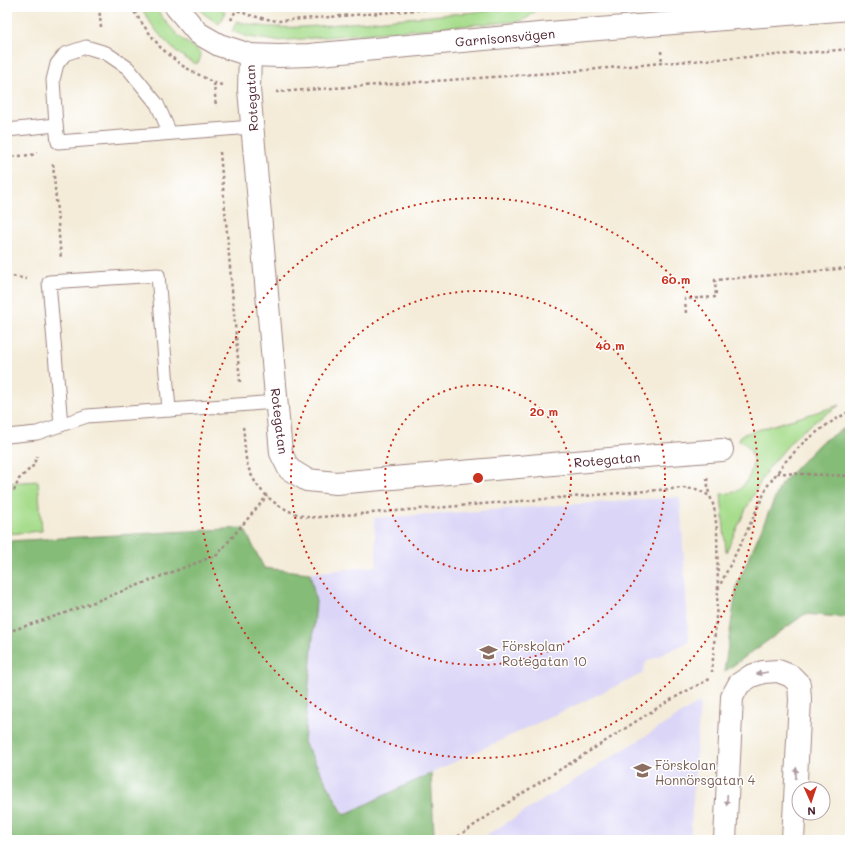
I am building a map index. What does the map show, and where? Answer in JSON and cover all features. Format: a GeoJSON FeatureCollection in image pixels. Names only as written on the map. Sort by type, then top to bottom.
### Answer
{"type":"FeatureCollection","features":[{"type":"Feature","properties":{"kind":"street","name":"Garnisonsvägen"},"geometry":{"type":"LineString","coordinates":[[176,7],[198,33],[219,44],[250,55],[279,56],[309,55],[562,32],[850,9]]}},
{"type":"Feature","properties":{"kind":"street","name":"Rotegatan"},"geometry":{"type":"LineString","coordinates":[[250,55],[249,89],[281,453],[289,469],[307,480],[336,483],[658,454],[722,450]]}},
{"type":"Feature","properties":{"kind":"street"},"geometry":{"type":"LineString","coordinates":[[725,840],[732,697],[739,684],[751,676],[763,672],[778,672],[791,676],[799,684],[800,700],[793,840]]}},
{"type":"Feature","properties":{"kind":"lane"},"geometry":{"type":"LineString","coordinates":[[170,133],[157,104],[128,68],[106,52],[86,47],[65,54],[56,64],[53,80],[58,142],[252,127]]}},
{"type":"Feature","properties":{"kind":"lane"},"geometry":{"type":"LineString","coordinates":[[7,130],[56,125]]}},
{"type":"Feature","properties":{"kind":"lane"},"geometry":{"type":"LineString","coordinates":[[61,425],[49,282],[158,275],[170,410]]}},
{"type":"Feature","properties":{"kind":"lane"},"geometry":{"type":"LineString","coordinates":[[7,436],[37,434],[87,416],[277,402]]}},
{"type":"Feature","properties":{"kind":"path"},"geometry":{"type":"LineString","coordinates":[[233,7],[236,10],[256,17],[277,21],[456,7]]}},
{"type":"Feature","properties":{"kind":"path"},"geometry":{"type":"LineString","coordinates":[[53,160],[62,281]]}},
{"type":"Feature","properties":{"kind":"path"},"geometry":{"type":"LineString","coordinates":[[686,312],[685,299],[716,297],[715,280],[850,268]]}},
{"type":"Feature","properties":{"kind":"path"},"geometry":{"type":"LineString","coordinates":[[718,590],[768,485],[785,462],[804,442],[828,424],[850,411]]}},
{"type":"Feature","properties":{"kind":"path"},"geometry":{"type":"LineString","coordinates":[[14,491],[20,479],[32,466],[38,451],[37,434]]}},
{"type":"Feature","properties":{"kind":"path"},"geometry":{"type":"LineString","coordinates":[[777,473],[850,476]]}},
{"type":"Feature","properties":{"kind":"path"},"geometry":{"type":"LineString","coordinates":[[7,632],[72,610],[217,555],[267,496]]}},
{"type":"Feature","properties":{"kind":"path"},"geometry":{"type":"LineString","coordinates":[[453,840],[488,815],[629,726],[689,689],[712,678]]}},
{"type":"Feature","properties":{"kind":"shaded area"},"geometry":{"type":"Polygon","coordinates":[[[253,7],[375,7],[277,13],[253,7]]]}},
{"type":"Feature","properties":{"kind":"shaded area","name":"Förskolan Rotegatan 10"},"geometry":{"type":"Polygon","coordinates":[[[680,497],[689,642],[646,662],[642,674],[345,815],[304,742],[316,602],[310,573],[377,566],[374,518],[680,497]]]}},
{"type":"Feature","properties":{"kind":"shaded area","name":"Förskolan Honnörsgatan 4"},"geometry":{"type":"Polygon","coordinates":[[[700,702],[690,840],[479,840],[700,702]]]}},
{"type":"Feature","properties":{"kind":"green space"},"geometry":{"type":"Polygon","coordinates":[[[141,7],[156,7],[164,20],[175,32],[195,48],[201,55],[199,62],[195,64],[171,47],[157,32],[141,7]]]}},
{"type":"Feature","properties":{"kind":"green space"},"geometry":{"type":"Polygon","coordinates":[[[199,7],[219,7],[225,12],[219,24],[204,14],[199,7]]]}},
{"type":"Feature","properties":{"kind":"green space"},"geometry":{"type":"Polygon","coordinates":[[[539,7],[529,17],[521,21],[289,40],[276,41],[248,37],[232,31],[237,21],[267,27],[299,27],[539,7]]]}},
{"type":"Feature","properties":{"kind":"green space"},"geometry":{"type":"Polygon","coordinates":[[[840,405],[795,437],[767,470],[746,509],[726,552],[721,494],[735,492],[742,487],[749,476],[753,463],[751,451],[739,440],[741,435],[840,405]]]}},
{"type":"Feature","properties":{"kind":"green space"},"geometry":{"type":"Polygon","coordinates":[[[850,425],[850,618],[805,614],[724,672],[737,585],[781,484],[821,442],[850,425]]]}},
{"type":"Feature","properties":{"kind":"green space"},"geometry":{"type":"Polygon","coordinates":[[[38,481],[42,531],[7,534],[7,483],[38,481]]]}},
{"type":"Feature","properties":{"kind":"green space"},"geometry":{"type":"Polygon","coordinates":[[[244,528],[264,568],[310,573],[316,602],[304,742],[344,815],[431,773],[434,835],[430,840],[7,840],[7,541],[244,528]]]}},
{"type":"Feature","properties":{"kind":"place","name":"Förskolan Rotegatan 10"},"geometry":{"type":"Point","coordinates":[489,652]}},
{"type":"Feature","properties":{"kind":"place","name":"Förskolan Honnörsgatan 4"},"geometry":{"type":"Point","coordinates":[642,771]}}]}
